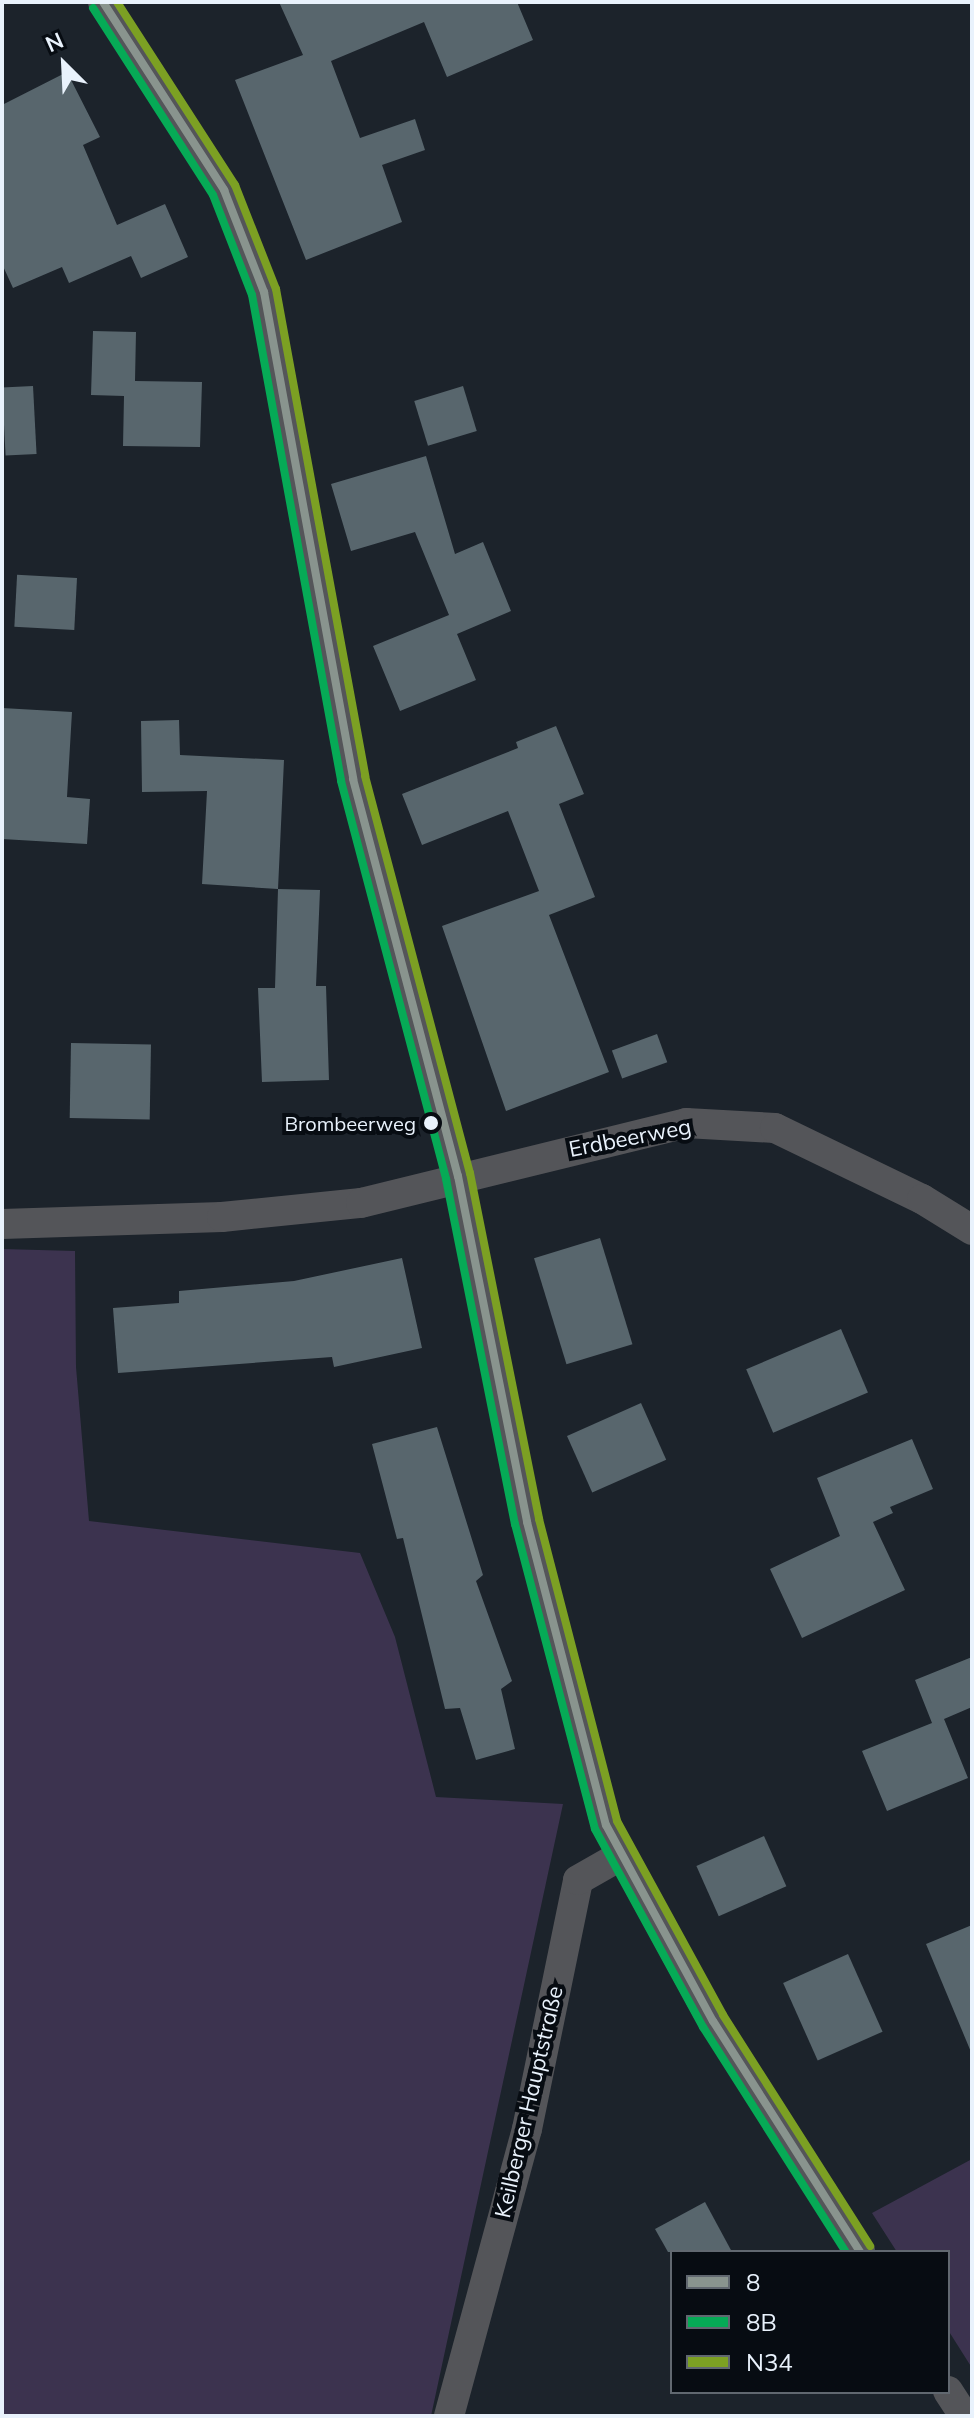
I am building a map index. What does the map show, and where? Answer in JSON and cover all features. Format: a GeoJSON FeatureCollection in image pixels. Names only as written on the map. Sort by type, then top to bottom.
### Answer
{"type":"FeatureCollection","features":[{"type":"Feature","properties":{"kind":"street"},"geometry":{"type":"LineString","coordinates":[[103,2],[224,190],[264,292],[353,779],[458,1176],[527,1522],[606,1825],[620,1856],[713,2021],[859,2250]]}},
{"type":"Feature","properties":{"kind":"street","name":"Erdbeerweg"},"geometry":{"type":"LineString","coordinates":[[458,1176],[686,1123],[775,1128],[922,1199],[972,1230]]}},
{"type":"Feature","properties":{"kind":"street"},"geometry":{"type":"LineString","coordinates":[[2,1224],[361,1203],[458,1176]]}},
{"type":"Feature","properties":{"kind":"street","name":"Keilberger Hauptstraße"},"geometry":{"type":"LineString","coordinates":[[449,2416],[527,2129],[578,1880],[620,1856]]}},
{"type":"Feature","properties":{"kind":"street"},"geometry":{"type":"LineString","coordinates":[[950,2394],[964,2416]]}},
{"type":"Feature","properties":{"kind":"shaded area"},"geometry":{"type":"Polygon","coordinates":[[[2,1249],[75,1251],[76,1367],[89,1521],[360,1553],[395,1637],[436,1797],[563,1804],[431,2416],[2,2416],[2,1249]]]}},
{"type":"Feature","properties":{"kind":"shaded area"},"geometry":{"type":"Polygon","coordinates":[[[972,2159],[972,2368],[950,2333],[950,2250],[896,2250],[872,2213],[972,2159]]]}},
{"type":"Feature","properties":{"kind":"building"},"geometry":{"type":"Polygon","coordinates":[[[279,2],[517,2],[533,40],[447,77],[424,22],[331,61],[360,138],[415,119],[425,150],[382,165],[402,222],[306,260],[235,80],[303,55],[279,2]]]}},
{"type":"Feature","properties":{"kind":"building"},"geometry":{"type":"Polygon","coordinates":[[[67,72],[100,137],[83,145],[117,225],[165,204],[188,257],[141,278],[131,256],[69,283],[62,267],[13,288],[2,264],[2,105],[67,72]]]}},
{"type":"Feature","properties":{"kind":"building"},"geometry":{"type":"Polygon","coordinates":[[[93,331],[136,332],[135,381],[202,382],[200,447],[123,446],[124,396],[91,395],[93,331]]]}},
{"type":"Feature","properties":{"kind":"building"},"geometry":{"type":"Polygon","coordinates":[[[33,386],[37,454],[6,456],[2,388],[33,386]]]}},
{"type":"Feature","properties":{"kind":"building"},"geometry":{"type":"Polygon","coordinates":[[[463,386],[477,431],[428,446],[414,401],[463,386]]]}},
{"type":"Feature","properties":{"kind":"building"},"geometry":{"type":"Polygon","coordinates":[[[426,456],[455,554],[483,542],[511,611],[457,634],[476,680],[400,711],[373,646],[449,615],[415,532],[351,551],[331,484],[426,456]]]}},
{"type":"Feature","properties":{"kind":"building"},"geometry":{"type":"Polygon","coordinates":[[[17,575],[77,578],[74,630],[14,627],[17,575]]]}},
{"type":"Feature","properties":{"kind":"building"},"geometry":{"type":"Polygon","coordinates":[[[2,708],[72,712],[67,797],[90,799],[87,844],[2,839],[2,708]]]}},
{"type":"Feature","properties":{"kind":"building"},"geometry":{"type":"Polygon","coordinates":[[[179,720],[180,755],[284,760],[278,889],[202,884],[207,791],[142,792],[141,721],[179,720]]]}},
{"type":"Feature","properties":{"kind":"building"},"geometry":{"type":"Polygon","coordinates":[[[556,726],[584,794],[559,804],[595,897],[549,915],[609,1072],[506,1111],[442,926],[539,891],[508,811],[422,845],[402,794],[518,748],[516,742],[556,726]]]}},
{"type":"Feature","properties":{"kind":"building"},"geometry":{"type":"Polygon","coordinates":[[[278,889],[320,890],[316,986],[326,986],[329,1080],[262,1082],[258,988],[275,988],[278,889]]]}},
{"type":"Feature","properties":{"kind":"building"},"geometry":{"type":"Polygon","coordinates":[[[657,1034],[667,1062],[622,1079],[612,1050],[657,1034]]]}},
{"type":"Feature","properties":{"kind":"building"},"geometry":{"type":"Polygon","coordinates":[[[71,1043],[151,1044],[150,1119],[70,1118],[71,1043]]]}},
{"type":"Feature","properties":{"kind":"building"},"geometry":{"type":"Polygon","coordinates":[[[600,1238],[632,1344],[566,1364],[534,1258],[600,1238]]]}},
{"type":"Feature","properties":{"kind":"building"},"geometry":{"type":"Polygon","coordinates":[[[402,1258],[422,1348],[334,1367],[332,1357],[118,1373],[113,1308],[179,1303],[179,1291],[294,1281],[402,1258]]]}},
{"type":"Feature","properties":{"kind":"building"},"geometry":{"type":"Polygon","coordinates":[[[841,1329],[868,1393],[773,1433],[746,1369],[841,1329]]]}},
{"type":"Feature","properties":{"kind":"building"},"geometry":{"type":"Polygon","coordinates":[[[641,1403],[666,1460],[592,1493],[567,1436],[641,1403]]]}},
{"type":"Feature","properties":{"kind":"building"},"geometry":{"type":"Polygon","coordinates":[[[437,1427],[483,1575],[476,1581],[512,1681],[501,1689],[515,1749],[476,1760],[460,1708],[445,1709],[403,1538],[397,1539],[372,1444],[437,1427]]]}},
{"type":"Feature","properties":{"kind":"building"},"geometry":{"type":"Polygon","coordinates":[[[912,1439],[933,1489],[890,1507],[893,1513],[873,1522],[905,1590],[802,1638],[770,1569],[840,1536],[817,1478],[912,1439]]]}},
{"type":"Feature","properties":{"kind":"building"},"geometry":{"type":"Polygon","coordinates":[[[972,1657],[972,1707],[944,1719],[968,1778],[887,1811],[862,1751],[932,1723],[915,1680],[972,1657]]]}},
{"type":"Feature","properties":{"kind":"building"},"geometry":{"type":"Polygon","coordinates":[[[764,1836],[786,1886],[719,1916],[696,1866],[764,1836]]]}},
{"type":"Feature","properties":{"kind":"building"},"geometry":{"type":"Polygon","coordinates":[[[972,1925],[972,2052],[971,2052],[926,1944],[972,1925]]]}},
{"type":"Feature","properties":{"kind":"building"},"geometry":{"type":"Polygon","coordinates":[[[848,1954],[883,2032],[818,2061],[783,1983],[848,1954]]]}},
{"type":"Feature","properties":{"kind":"building"},"geometry":{"type":"Polygon","coordinates":[[[705,2202],[731,2250],[668,2252],[655,2229],[705,2202]]]}},
{"type":"Feature","properties":{"kind":"transit line","name":"8"},"geometry":{"type":"LineString","coordinates":[[103,2],[224,190],[264,292],[353,779],[458,1176],[527,1522],[606,1825],[713,2021],[859,2250]]}},
{"type":"Feature","properties":{"kind":"transit line","name":"N34"},"geometry":{"type":"LineString","coordinates":[[117,2],[235,185],[276,289],[365,776],[470,1173],[539,1519],[617,1821],[723,2015],[870,2246]]}},
{"type":"Feature","properties":{"kind":"transit line","name":"8B"},"geometry":{"type":"LineString","coordinates":[[93,8],[213,195],[252,295],[341,781],[446,1179],[515,1524],[595,1829],[703,2027],[845,2250]]}},
{"type":"Feature","properties":{"kind":"place","name":"Brombeerweg"},"geometry":{"type":"Point","coordinates":[431,1123]}}]}
